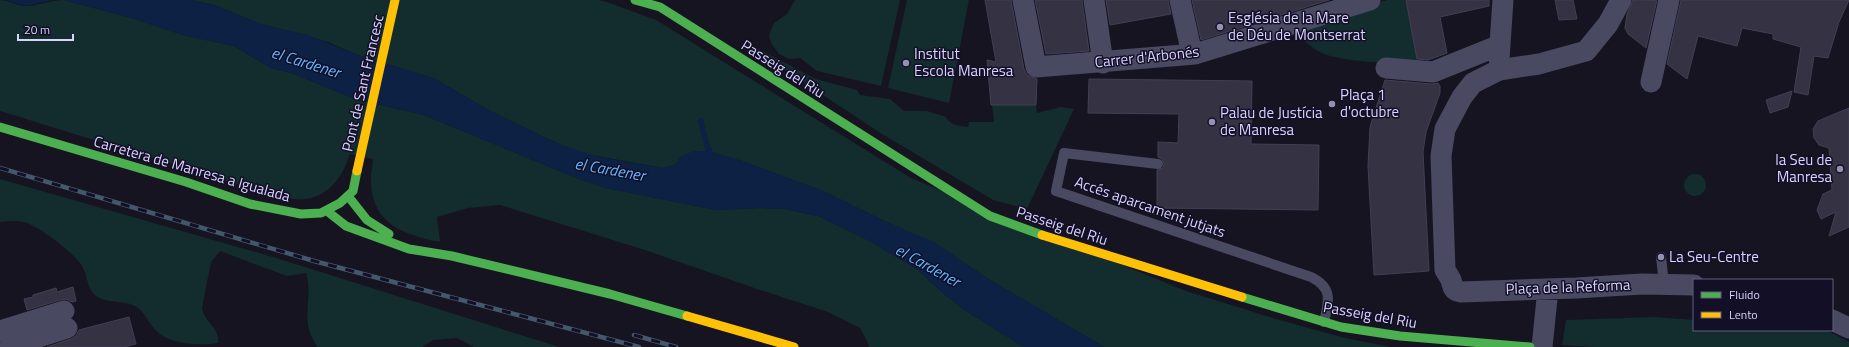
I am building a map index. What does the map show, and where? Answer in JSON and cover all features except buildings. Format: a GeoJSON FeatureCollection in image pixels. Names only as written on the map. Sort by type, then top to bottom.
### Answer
{"type":"FeatureCollection","features":[{"type":"Feature","properties":{"kind":"street","name":"Pont de Sant Francesc"},"geometry":{"type":"LineString","coordinates":[[357,172],[396,0]]}},
{"type":"Feature","properties":{"kind":"street","name":"Passeig del Riu"},"geometry":{"type":"LineString","coordinates":[[635,0],[659,4],[990,216],[1063,242],[1341,327],[1400,336],[1530,347]]}},
{"type":"Feature","properties":{"kind":"street","name":"Carrer d'Arbonés"},"geometry":{"type":"LineString","coordinates":[[1023,0],[1036,67],[1103,63],[1192,54],[1370,0]]}},
{"type":"Feature","properties":{"kind":"street"},"geometry":{"type":"LineString","coordinates":[[1094,0],[1103,63]]}},
{"type":"Feature","properties":{"kind":"street"},"geometry":{"type":"LineString","coordinates":[[1180,0],[1192,54]]}},
{"type":"Feature","properties":{"kind":"street"},"geometry":{"type":"LineString","coordinates":[[1499,70],[1503,0]]}},
{"type":"Feature","properties":{"kind":"street","name":"Plaça de la Reforma"},"geometry":{"type":"LineString","coordinates":[[1621,0],[1608,24],[1586,51],[1539,64],[1499,70],[1473,83],[1468,88],[1458,107],[1448,120],[1445,129],[1441,156],[1445,270],[1451,280],[1453,289],[1456,292],[1664,284],[1693,286]]}},
{"type":"Feature","properties":{"kind":"street"},"geometry":{"type":"LineString","coordinates":[[1650,82],[1669,0]]}},
{"type":"Feature","properties":{"kind":"street"},"geometry":{"type":"LineString","coordinates":[[1386,68],[1433,72],[1500,45]]}},
{"type":"Feature","properties":{"kind":"street","name":"Carretera de Manresa a Igualada"},"geometry":{"type":"LineString","coordinates":[[0,127],[126,163],[267,208],[300,214],[315,214],[327,211],[342,203],[353,191],[357,172]]}},
{"type":"Feature","properties":{"kind":"street"},"geometry":{"type":"LineString","coordinates":[[348,196],[367,220],[387,233],[452,256]]}},
{"type":"Feature","properties":{"kind":"street"},"geometry":{"type":"LineString","coordinates":[[327,211],[346,226],[409,249],[452,256],[610,294],[794,347]]}},
{"type":"Feature","properties":{"kind":"street"},"geometry":{"type":"LineString","coordinates":[[1542,347],[1548,289]]}},
{"type":"Feature","properties":{"kind":"street"},"geometry":{"type":"LineString","coordinates":[[66,319],[10,347],[0,331],[66,319]]}},
{"type":"Feature","properties":{"kind":"street"},"geometry":{"type":"LineString","coordinates":[[1833,320],[1849,328]]}},
{"type":"Feature","properties":{"kind":"lane","name":"Accés aparcament jutjats"},"geometry":{"type":"LineString","coordinates":[[1158,164],[1064,153],[1056,191],[1311,277],[1326,287],[1328,303],[1324,322]]}},
{"type":"Feature","properties":{"kind":"lane"},"geometry":{"type":"LineString","coordinates":[[1661,257],[1664,284]]}},
{"type":"Feature","properties":{"kind":"green space"},"geometry":{"type":"Polygon","coordinates":[[[0,0],[25,6],[64,0],[132,18],[183,35],[234,46],[271,68],[292,73],[355,99],[424,115],[579,179],[606,188],[716,210],[761,208],[785,209],[818,216],[868,240],[918,270],[943,293],[966,311],[1024,347],[868,347],[869,345],[860,328],[828,312],[645,250],[500,205],[468,208],[437,217],[440,242],[414,236],[393,225],[384,218],[378,209],[373,198],[371,184],[373,159],[350,154],[339,177],[328,190],[313,197],[304,199],[282,198],[0,111],[0,0]]]}},
{"type":"Feature","properties":{"kind":"green space"},"geometry":{"type":"Polygon","coordinates":[[[191,0],[599,0],[607,2],[656,20],[911,178],[1186,291],[1276,319],[1345,338],[1391,347],[1104,347],[990,280],[934,243],[884,221],[823,191],[739,160],[682,156],[675,165],[663,168],[585,154],[561,145],[492,112],[433,78],[355,54],[328,42],[261,24],[214,5],[191,0]]]}},
{"type":"Feature","properties":{"kind":"green space"},"geometry":{"type":"Polygon","coordinates":[[[795,0],[900,0],[881,86],[817,71],[800,58],[789,59],[779,54],[771,43],[769,35],[774,23],[787,14],[795,0]]]}},
{"type":"Feature","properties":{"kind":"green space"},"geometry":{"type":"Polygon","coordinates":[[[907,0],[969,0],[949,103],[888,88],[907,0]]]}},
{"type":"Feature","properties":{"kind":"green space"},"geometry":{"type":"Polygon","coordinates":[[[1387,0],[1406,0],[1418,63],[1368,62],[1329,56],[1313,48],[1293,31],[1387,0]]]}},
{"type":"Feature","properties":{"kind":"green space"},"geometry":{"type":"Polygon","coordinates":[[[755,47],[816,79],[857,90],[860,95],[890,99],[904,111],[927,111],[946,117],[950,122],[959,126],[968,127],[969,122],[994,122],[992,105],[1036,105],[1037,113],[1061,107],[1074,109],[1027,209],[993,200],[882,134],[753,49],[755,47]]]}},
{"type":"Feature","properties":{"kind":"green space"},"geometry":{"type":"Polygon","coordinates":[[[1695,174],[1703,177],[1706,185],[1703,193],[1695,196],[1687,193],[1684,185],[1687,177],[1695,174]]]}},
{"type":"Feature","properties":{"kind":"green space"},"geometry":{"type":"Polygon","coordinates":[[[0,179],[273,257],[559,347],[474,347],[457,338],[433,340],[422,347],[318,347],[312,338],[309,329],[308,283],[306,273],[287,276],[220,251],[211,262],[202,308],[203,313],[217,333],[218,343],[192,344],[174,341],[159,333],[137,307],[101,299],[93,293],[84,269],[78,260],[49,236],[24,222],[0,222],[0,179]]]}},
{"type":"Feature","properties":{"kind":"green space"},"geometry":{"type":"Polygon","coordinates":[[[1655,317],[1693,320],[1693,331],[1828,331],[1849,342],[1849,347],[1593,347],[1562,345],[1566,320],[1655,317]]]}},
{"type":"Feature","properties":{"kind":"water"},"geometry":{"type":"Polygon","coordinates":[[[6,0],[54,0],[24,6],[6,0]]]}},
{"type":"Feature","properties":{"kind":"water","name":"el Cardener"},"geometry":{"type":"Polygon","coordinates":[[[64,0],[191,0],[213,5],[261,24],[308,35],[355,54],[433,78],[492,112],[561,145],[599,157],[663,168],[675,165],[682,156],[694,151],[709,151],[739,160],[823,191],[884,221],[934,242],[990,280],[1104,347],[1024,347],[966,311],[943,293],[918,270],[868,240],[818,216],[785,209],[761,208],[716,210],[606,188],[579,179],[424,115],[355,99],[292,73],[271,68],[234,46],[183,35],[132,18],[64,0]]]}},
{"type":"Feature","properties":{"kind":"waterway"},"geometry":{"type":"LineString","coordinates":[[701,121],[706,143],[712,157]]}},
{"type":"Feature","properties":{"kind":"railway"},"geometry":{"type":"LineString","coordinates":[[0,168],[314,261],[639,347]]}},
{"type":"Feature","properties":{"kind":"railway"},"geometry":{"type":"LineString","coordinates":[[634,335],[676,347]]}},
{"type":"Feature","properties":{"kind":"traffic: fast"},"geometry":{"type":"LineString","coordinates":[[635,0],[660,7],[990,216],[1042,235]]}},
{"type":"Feature","properties":{"kind":"traffic: fast"},"geometry":{"type":"LineString","coordinates":[[0,127],[186,182],[250,204],[301,214],[321,213],[340,203],[353,191],[357,171]]}},
{"type":"Feature","properties":{"kind":"traffic: fast"},"geometry":{"type":"LineString","coordinates":[[348,196],[367,220],[389,234]]}},
{"type":"Feature","properties":{"kind":"traffic: fast"},"geometry":{"type":"LineString","coordinates":[[327,211],[346,226],[409,249],[452,256],[610,294],[687,316]]}},
{"type":"Feature","properties":{"kind":"traffic: fast"},"geometry":{"type":"LineString","coordinates":[[1242,297],[1341,327],[1400,336],[1530,347]]}},
{"type":"Feature","properties":{"kind":"traffic: slow"},"geometry":{"type":"LineString","coordinates":[[357,171],[395,0]]}},
{"type":"Feature","properties":{"kind":"traffic: slow"},"geometry":{"type":"LineString","coordinates":[[1042,235],[1242,297]]}},
{"type":"Feature","properties":{"kind":"traffic: slow"},"geometry":{"type":"LineString","coordinates":[[687,316],[794,347]]}},
{"type":"Feature","properties":{"kind":"place","name":"Església de la Mare de Déu de Montserrat"},"geometry":{"type":"Point","coordinates":[1220,27]}},
{"type":"Feature","properties":{"kind":"place","name":"Institut Escola Manresa"},"geometry":{"type":"Point","coordinates":[906,63]}},
{"type":"Feature","properties":{"kind":"place","name":"Plaça 1 d'octubre"},"geometry":{"type":"Point","coordinates":[1332,104]}},
{"type":"Feature","properties":{"kind":"place","name":"Palau de Justícia de Manresa"},"geometry":{"type":"Point","coordinates":[1212,122]}},
{"type":"Feature","properties":{"kind":"place","name":"la Seu de Manresa"},"geometry":{"type":"Point","coordinates":[1840,169]}},
{"type":"Feature","properties":{"kind":"place","name":"La Seu-Centre"},"geometry":{"type":"Point","coordinates":[1661,257]}}]}
